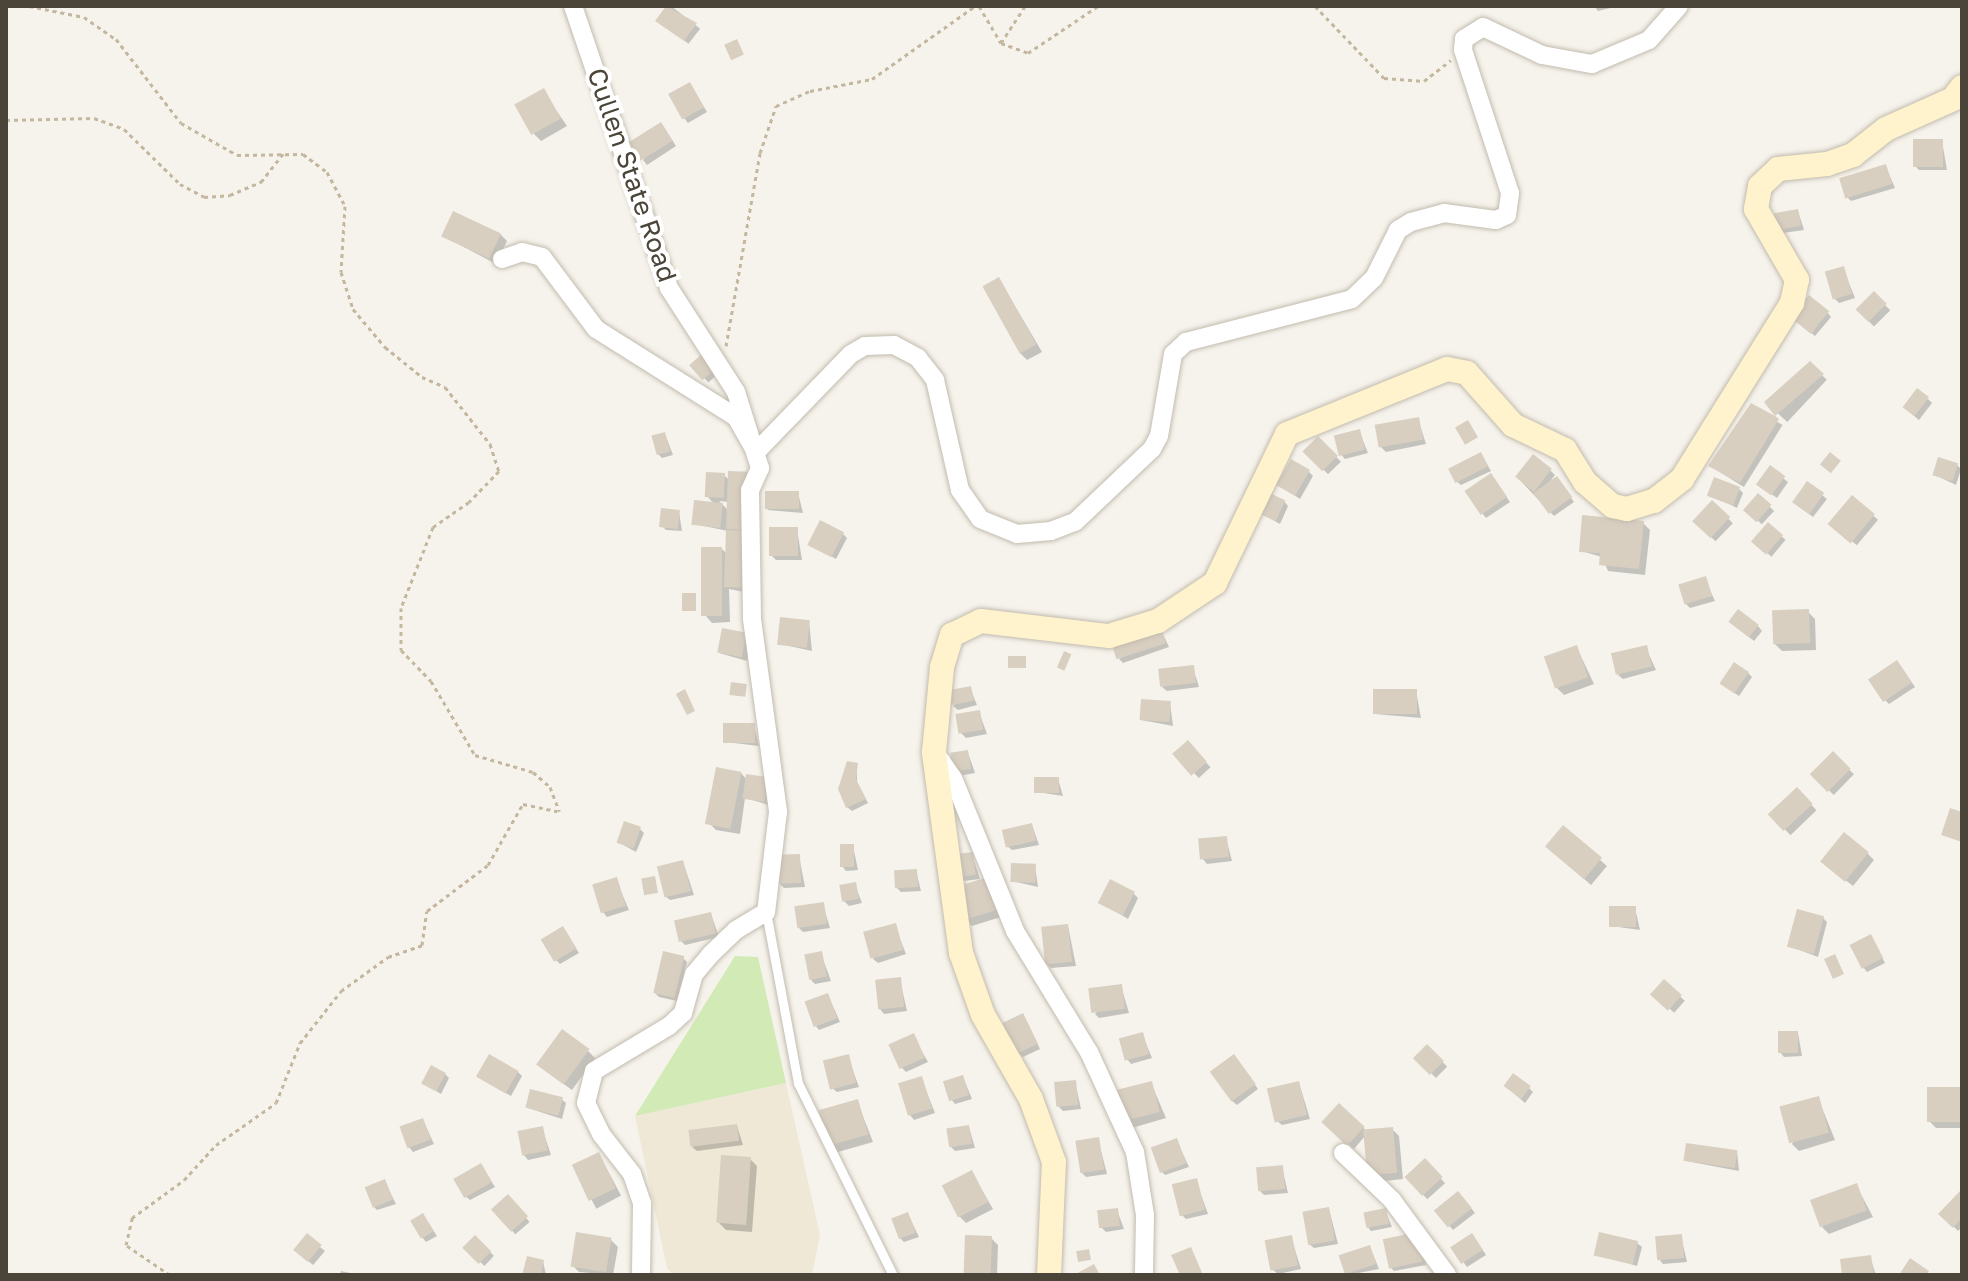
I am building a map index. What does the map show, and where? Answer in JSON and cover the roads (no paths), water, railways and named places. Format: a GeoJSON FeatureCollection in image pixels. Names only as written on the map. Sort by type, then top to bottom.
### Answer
{"type":"FeatureCollection","features":[{"type":"Feature","properties":{"kind":"street","name":"Cullen State Road"},"geometry":{"type":"LineString","coordinates":[[573,6],[669,288],[736,392],[760,468],[750,490],[752,619],[778,812],[766,912]]}},
{"type":"Feature","properties":{"kind":"street"},"geometry":{"type":"LineString","coordinates":[[502,259],[522,252],[542,257],[596,329],[736,417],[756,452],[851,354],[865,346],[894,345],[918,358],[935,380],[960,490],[980,519],[1017,534],[1051,531],[1075,522],[1152,449],[1159,436],[1173,354],[1186,342],[1352,299],[1374,278],[1398,230],[1411,222],[1444,213],[1496,220],[1507,215],[1510,193],[1463,50],[1464,39],[1483,27],[1542,55],[1592,64],[1649,40],[1679,6]]}},
{"type":"Feature","properties":{"kind":"street"},"geometry":{"type":"LineString","coordinates":[[1049,1275],[1054,1162],[1031,1099],[983,1015],[961,953],[934,752],[942,667],[952,635],[981,621],[1109,636],[1158,621],[1215,583],[1287,434],[1447,369],[1467,373],[1513,425],[1565,450],[1585,482],[1613,506],[1627,509],[1654,501],[1682,479],[1792,303],[1797,280],[1756,209],[1760,186],[1778,169],[1827,164],[1853,155],[1886,129],[1953,99],[1962,87]]}},
{"type":"Feature","properties":{"kind":"street"},"geometry":{"type":"LineString","coordinates":[[934,752],[953,778],[1015,931],[1089,1052],[1135,1152],[1145,1215],[1144,1275]]}},
{"type":"Feature","properties":{"kind":"street"},"geometry":{"type":"LineString","coordinates":[[641,1275],[642,1203],[632,1174],[601,1134],[586,1103],[594,1071],[669,1026],[683,1013],[694,974],[711,954],[766,912]]}},
{"type":"Feature","properties":{"kind":"street"},"geometry":{"type":"LineString","coordinates":[[1343,1153],[1392,1200],[1447,1275]]}},
{"type":"Feature","properties":{"kind":"lane"},"geometry":{"type":"LineString","coordinates":[[766,912],[798,1083],[893,1275]]}}]}
